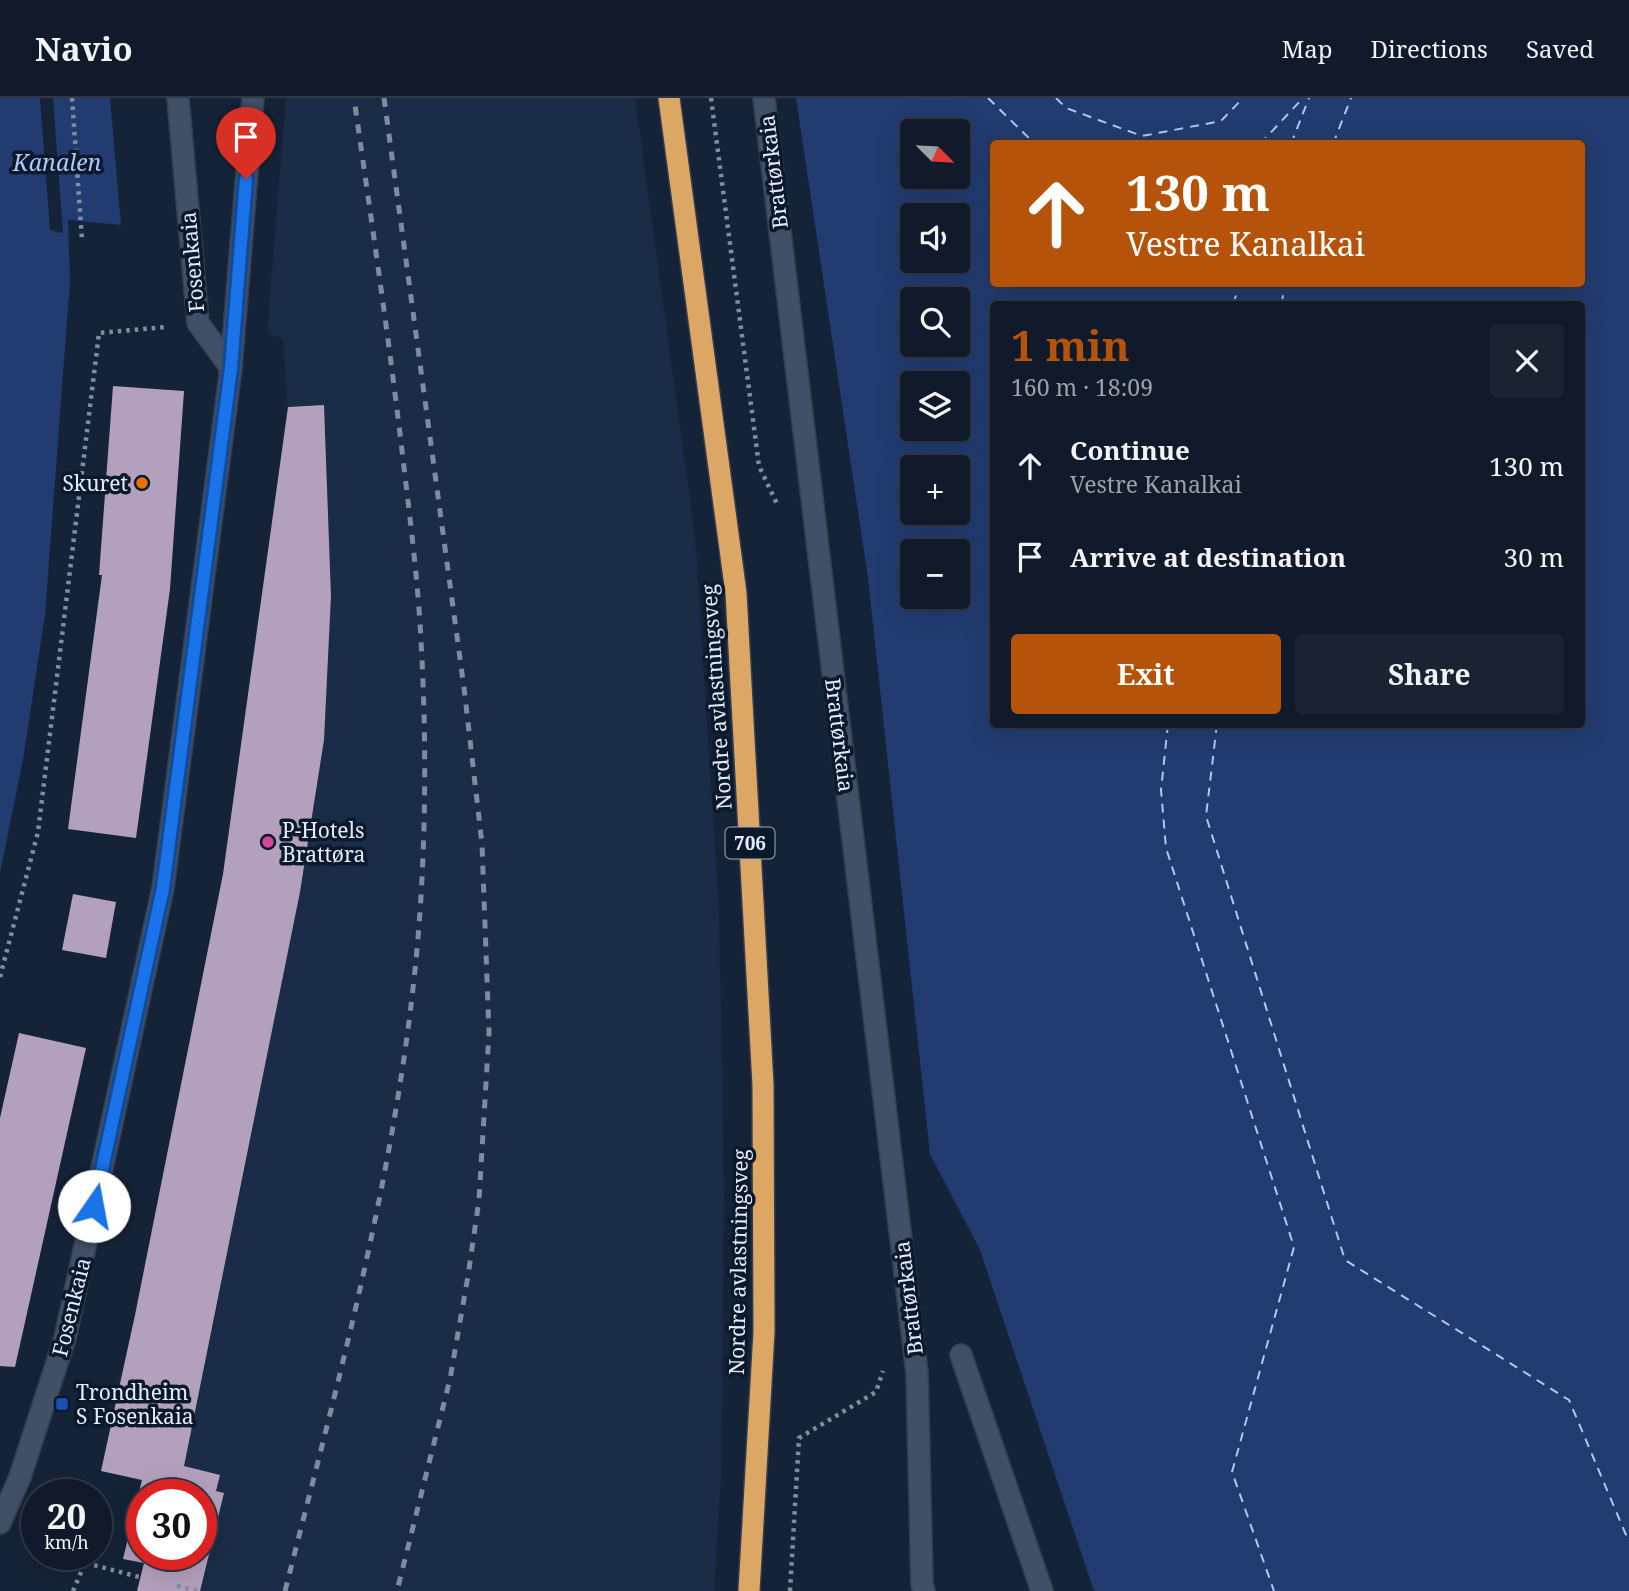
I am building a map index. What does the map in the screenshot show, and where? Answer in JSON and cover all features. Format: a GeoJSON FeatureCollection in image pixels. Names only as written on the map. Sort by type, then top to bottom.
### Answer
{"type":"FeatureCollection","features":[{"type":"Feature","properties":{"kind":"highway","name":"Nordre avlastningsveg"},"geometry":{"type":"LineString","coordinates":[[670,98],[736,593],[763,1072],[764,1332],[749,1591]]}},
{"type":"Feature","properties":{"kind":"street","name":"Fosenkaia"},"geometry":{"type":"LineString","coordinates":[[0,1523],[20,1477],[65,1338],[163,888],[231,368],[198,323],[178,98]]}},
{"type":"Feature","properties":{"kind":"street"},"geometry":{"type":"LineString","coordinates":[[231,368],[253,98]]}},
{"type":"Feature","properties":{"kind":"street","name":"Brattørkaia"},"geometry":{"type":"LineString","coordinates":[[764,98],[915,1362],[924,1591]]}},
{"type":"Feature","properties":{"kind":"street"},"geometry":{"type":"LineString","coordinates":[[961,1355],[1042,1591]]}},
{"type":"Feature","properties":{"kind":"path"},"geometry":{"type":"LineString","coordinates":[[72,98],[82,240]]}},
{"type":"Feature","properties":{"kind":"path"},"geometry":{"type":"LineString","coordinates":[[0,977],[38,832],[99,334],[198,323]]}},
{"type":"Feature","properties":{"kind":"path"},"geometry":{"type":"LineString","coordinates":[[790,1591],[799,1438],[876,1392],[888,1359],[915,1362]]}},
{"type":"Feature","properties":{"kind":"path"},"geometry":{"type":"LineString","coordinates":[[73,1591],[83,1570]]}},
{"type":"Feature","properties":{"kind":"path"},"geometry":{"type":"LineString","coordinates":[[112,1570],[143,1578]]}},
{"type":"Feature","properties":{"kind":"path"},"geometry":{"type":"LineString","coordinates":[[177,1586],[199,1591]]}},
{"type":"Feature","properties":{"kind":"shaded area"},"geometry":{"type":"Polygon","coordinates":[[[286,98],[635,98],[695,536],[719,912],[724,1196],[721,1476],[714,1591],[140,1591],[145,1570],[217,1570],[217,1479],[133,1479],[101,1471],[110,1430],[115,1431],[125,1384],[119,1383],[129,1340],[135,1341],[166,1322],[212,1331],[300,892],[324,740],[331,596],[324,405],[288,407],[283,338],[267,334],[286,98]]]}},
{"type":"Feature","properties":{"kind":"water","name":"Kanalen"},"geometry":{"type":"Polygon","coordinates":[[[0,98],[110,98],[121,225],[68,220],[70,281],[45,615],[23,760],[0,873],[0,98]]]}},
{"type":"Feature","properties":{"kind":"water"},"geometry":{"type":"Polygon","coordinates":[[[796,98],[1629,98],[1629,1591],[1094,1591],[980,1250],[930,1154],[868,578],[796,98]]]}},
{"type":"Feature","properties":{"kind":"pier"},"geometry":{"type":"Polygon","coordinates":[[[40,98],[53,98],[63,233],[50,230],[40,98]]]}},
{"type":"Feature","properties":{"kind":"building"},"geometry":{"type":"Polygon","coordinates":[[[113,386],[184,391],[170,589],[136,838],[68,829],[102,575],[99,575],[113,386]]]}},
{"type":"Feature","properties":{"kind":"building","name":"P-Hotels Brattøra"},"geometry":{"type":"Polygon","coordinates":[[[324,405],[331,596],[324,740],[300,892],[184,1466],[220,1475],[217,1487],[217,1479],[137,1479],[101,1471],[223,874],[288,407],[324,405]]]}},
{"type":"Feature","properties":{"kind":"building"},"geometry":{"type":"Polygon","coordinates":[[[73,894],[116,902],[106,958],[62,950],[73,894]]]}},
{"type":"Feature","properties":{"kind":"building"},"geometry":{"type":"Polygon","coordinates":[[[19,1033],[86,1048],[15,1367],[0,1366],[0,1118],[19,1033]]]}},
{"type":"Feature","properties":{"kind":"building","name":"P-Hotels Brattøra"},"geometry":{"type":"Polygon","coordinates":[[[217,1491],[224,1493],[217,1522],[217,1491]]]}},
{"type":"Feature","properties":{"kind":"building","name":"P-Hotels Brattøra"},"geometry":{"type":"Polygon","coordinates":[[[142,1570],[205,1570],[200,1591],[137,1591],[142,1570]]]}},
{"type":"Feature","properties":{"kind":"ferry route"},"geometry":{"type":"LineString","coordinates":[[988,98],[1031,140]]}},
{"type":"Feature","properties":{"kind":"ferry route"},"geometry":{"type":"LineString","coordinates":[[1056,98],[1066,108],[1142,136],[1221,121],[1243,98]]}},
{"type":"Feature","properties":{"kind":"ferry route"},"geometry":{"type":"LineString","coordinates":[[1264,140],[1303,98]]}},
{"type":"Feature","properties":{"kind":"ferry route"},"geometry":{"type":"LineString","coordinates":[[1293,140],[1309,98]]}},
{"type":"Feature","properties":{"kind":"ferry route"},"geometry":{"type":"LineString","coordinates":[[1335,140],[1351,98]]}},
{"type":"Feature","properties":{"kind":"ferry route"},"geometry":{"type":"LineString","coordinates":[[1234,301],[1239,287]]}},
{"type":"Feature","properties":{"kind":"ferry route"},"geometry":{"type":"LineString","coordinates":[[1282,301],[1285,287]]}},
{"type":"Feature","properties":{"kind":"ferry route"},"geometry":{"type":"LineString","coordinates":[[1168,728],[1161,790],[1166,848],[1294,1247],[1232,1472],[1274,1591]]}},
{"type":"Feature","properties":{"kind":"ferry route"},"geometry":{"type":"LineString","coordinates":[[1217,728],[1206,816],[1345,1260],[1569,1400],[1629,1542]]}},
{"type":"Feature","properties":{"kind":"railway"},"geometry":{"type":"LineString","coordinates":[[285,1591],[363,1278],[379,1199],[407,1040],[422,881],[424,720],[418,595],[392,369],[354,98]]}},
{"type":"Feature","properties":{"kind":"railway"},"geometry":{"type":"LineString","coordinates":[[384,98],[464,688],[482,844],[489,1033],[479,1200],[468,1276],[450,1379],[397,1591]]}},
{"type":"Feature","properties":{"kind":"place","name":"Skuret"},"geometry":{"type":"Point","coordinates":[142,483]}},
{"type":"Feature","properties":{"kind":"place","name":"P-Hotels Brattøra"},"geometry":{"type":"Point","coordinates":[268,842]}},
{"type":"Feature","properties":{"kind":"place","name":"Trondheim S Fosenkaia"},"geometry":{"type":"Point","coordinates":[62,1404]}},
{"type":"Feature","properties":{"kind":"route"},"geometry":{"type":"LineString","coordinates":[[94,1206],[163,888],[231,368],[246,179]]}}]}
